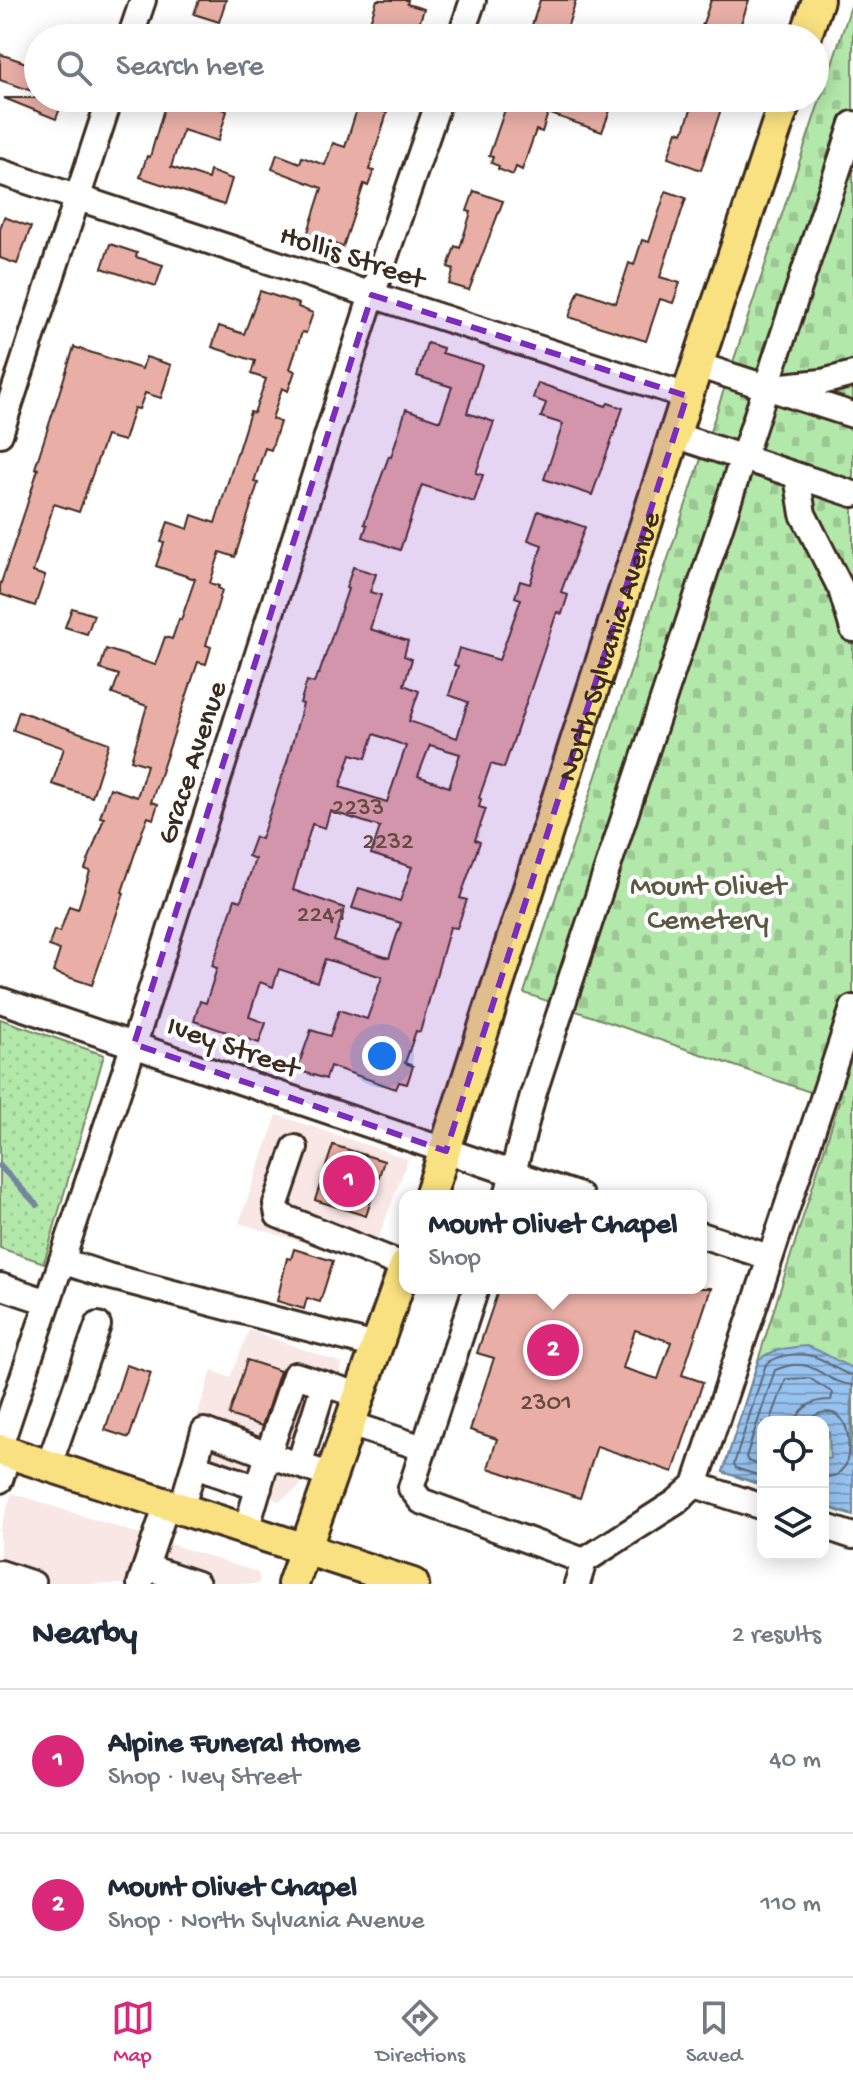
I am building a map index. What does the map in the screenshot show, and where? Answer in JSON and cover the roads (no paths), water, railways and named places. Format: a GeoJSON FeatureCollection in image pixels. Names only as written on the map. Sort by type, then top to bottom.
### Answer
{"type":"FeatureCollection","features":[{"type":"Feature","properties":{"kind":"main road"},"geometry":{"type":"LineString","coordinates":[[810,24],[818,0]]}},
{"type":"Feature","properties":{"kind":"main road","name":"North Sylvania Avenue"},"geometry":{"type":"LineString","coordinates":[[432,1190],[674,435],[781,112]]}},
{"type":"Feature","properties":{"kind":"main road"},"geometry":{"type":"LineString","coordinates":[[293,1584],[399,1283]]}},
{"type":"Feature","properties":{"kind":"main road"},"geometry":{"type":"LineString","coordinates":[[2,1457],[49,1465],[413,1584]]}},
{"type":"Feature","properties":{"kind":"street"},"geometry":{"type":"LineString","coordinates":[[135,24],[143,0]]}},
{"type":"Feature","properties":{"kind":"street"},"geometry":{"type":"LineString","coordinates":[[465,24],[473,0]]}},
{"type":"Feature","properties":{"kind":"street"},"geometry":{"type":"LineString","coordinates":[[0,434],[105,112]]}},
{"type":"Feature","properties":{"kind":"street","name":"Grace Avenue"},"geometry":{"type":"LineString","coordinates":[[2,1457],[48,1302],[134,1044],[372,295],[435,112]]}},
{"type":"Feature","properties":{"kind":"street"},"geometry":{"type":"LineString","coordinates":[[510,1185],[533,1095],[853,124]]}},
{"type":"Feature","properties":{"kind":"street","name":"Hollis Street"},"geometry":{"type":"LineString","coordinates":[[0,172],[687,396]]}},
{"type":"Feature","properties":{"kind":"street"},"geometry":{"type":"LineString","coordinates":[[697,365],[853,415]]}},
{"type":"Feature","properties":{"kind":"street"},"geometry":{"type":"LineString","coordinates":[[768,388],[822,382],[853,374]]}},
{"type":"Feature","properties":{"kind":"street"},"geometry":{"type":"LineString","coordinates":[[674,435],[853,494]]}},
{"type":"Feature","properties":{"kind":"street"},"geometry":{"type":"LineString","coordinates":[[797,476],[803,514],[841,589],[853,629]]}},
{"type":"Feature","properties":{"kind":"street","name":"Ivey Street"},"geometry":{"type":"LineString","coordinates":[[0,1000],[446,1151]]}},
{"type":"Feature","properties":{"kind":"street"},"geometry":{"type":"LineString","coordinates":[[474,1294],[411,1488],[421,1501],[580,1572],[695,1485],[853,1009]]}},
{"type":"Feature","properties":{"kind":"street"},"geometry":{"type":"LineString","coordinates":[[295,1148],[276,1204],[278,1215],[399,1264]]}},
{"type":"Feature","properties":{"kind":"street"},"geometry":{"type":"LineString","coordinates":[[446,1151],[510,1185],[542,1190]]}},
{"type":"Feature","properties":{"kind":"street"},"geometry":{"type":"LineString","coordinates":[[707,1237],[769,1257]]}},
{"type":"Feature","properties":{"kind":"street"},"geometry":{"type":"LineString","coordinates":[[62,1261],[108,1276],[376,1346]]}},
{"type":"Feature","properties":{"kind":"street"},"geometry":{"type":"LineString","coordinates":[[0,1286],[48,1302]]}},
{"type":"Feature","properties":{"kind":"street"},"geometry":{"type":"LineString","coordinates":[[49,1465],[98,1325]]}},
{"type":"Feature","properties":{"kind":"street"},"geometry":{"type":"LineString","coordinates":[[299,1465],[295,1375],[359,1395]]}},
{"type":"Feature","properties":{"kind":"street"},"geometry":{"type":"LineString","coordinates":[[246,1530],[268,1455],[324,1384]]}},
{"type":"Feature","properties":{"kind":"street"},"geometry":{"type":"LineString","coordinates":[[350,1424],[423,1448]]}},
{"type":"Feature","properties":{"kind":"street"},"geometry":{"type":"LineString","coordinates":[[197,1584],[143,1575],[194,1466],[204,1431],[332,1476]]}},
{"type":"Feature","properties":{"kind":"street"},"geometry":{"type":"LineString","coordinates":[[194,1466],[259,1488]]}},
{"type":"Feature","properties":{"kind":"street"},"geometry":{"type":"LineString","coordinates":[[695,1485],[757,1505]]}},
{"type":"Feature","properties":{"kind":"street"},"geometry":{"type":"LineString","coordinates":[[829,1528],[853,1536]]}},
{"type":"Feature","properties":{"kind":"street"},"geometry":{"type":"LineString","coordinates":[[0,1573],[33,1584]]}},
{"type":"Feature","properties":{"kind":"water"},"geometry":{"type":"Polygon","coordinates":[[[806,1346],[853,1368],[850,1456],[853,1460],[853,1515],[829,1507],[829,1416],[757,1416],[757,1483],[723,1472],[759,1359],[787,1348],[806,1346]]]}},
{"type":"Feature","properties":{"kind":"waterway"},"geometry":{"type":"LineString","coordinates":[[0,1166],[37,1205]]}},
{"type":"Feature","properties":{"kind":"place","name":"Alpine Funeral Home"},"geometry":{"type":"Point","coordinates":[349,1181]}},
{"type":"Feature","properties":{"kind":"place","name":"Mount Olivet Chapel"},"geometry":{"type":"Point","coordinates":[553,1350]}},
{"type":"Feature","properties":{"kind":"park label","name":"Mount Olivet Cemetery"},"geometry":{"type":"Point","coordinates":[708,901]}}]}
